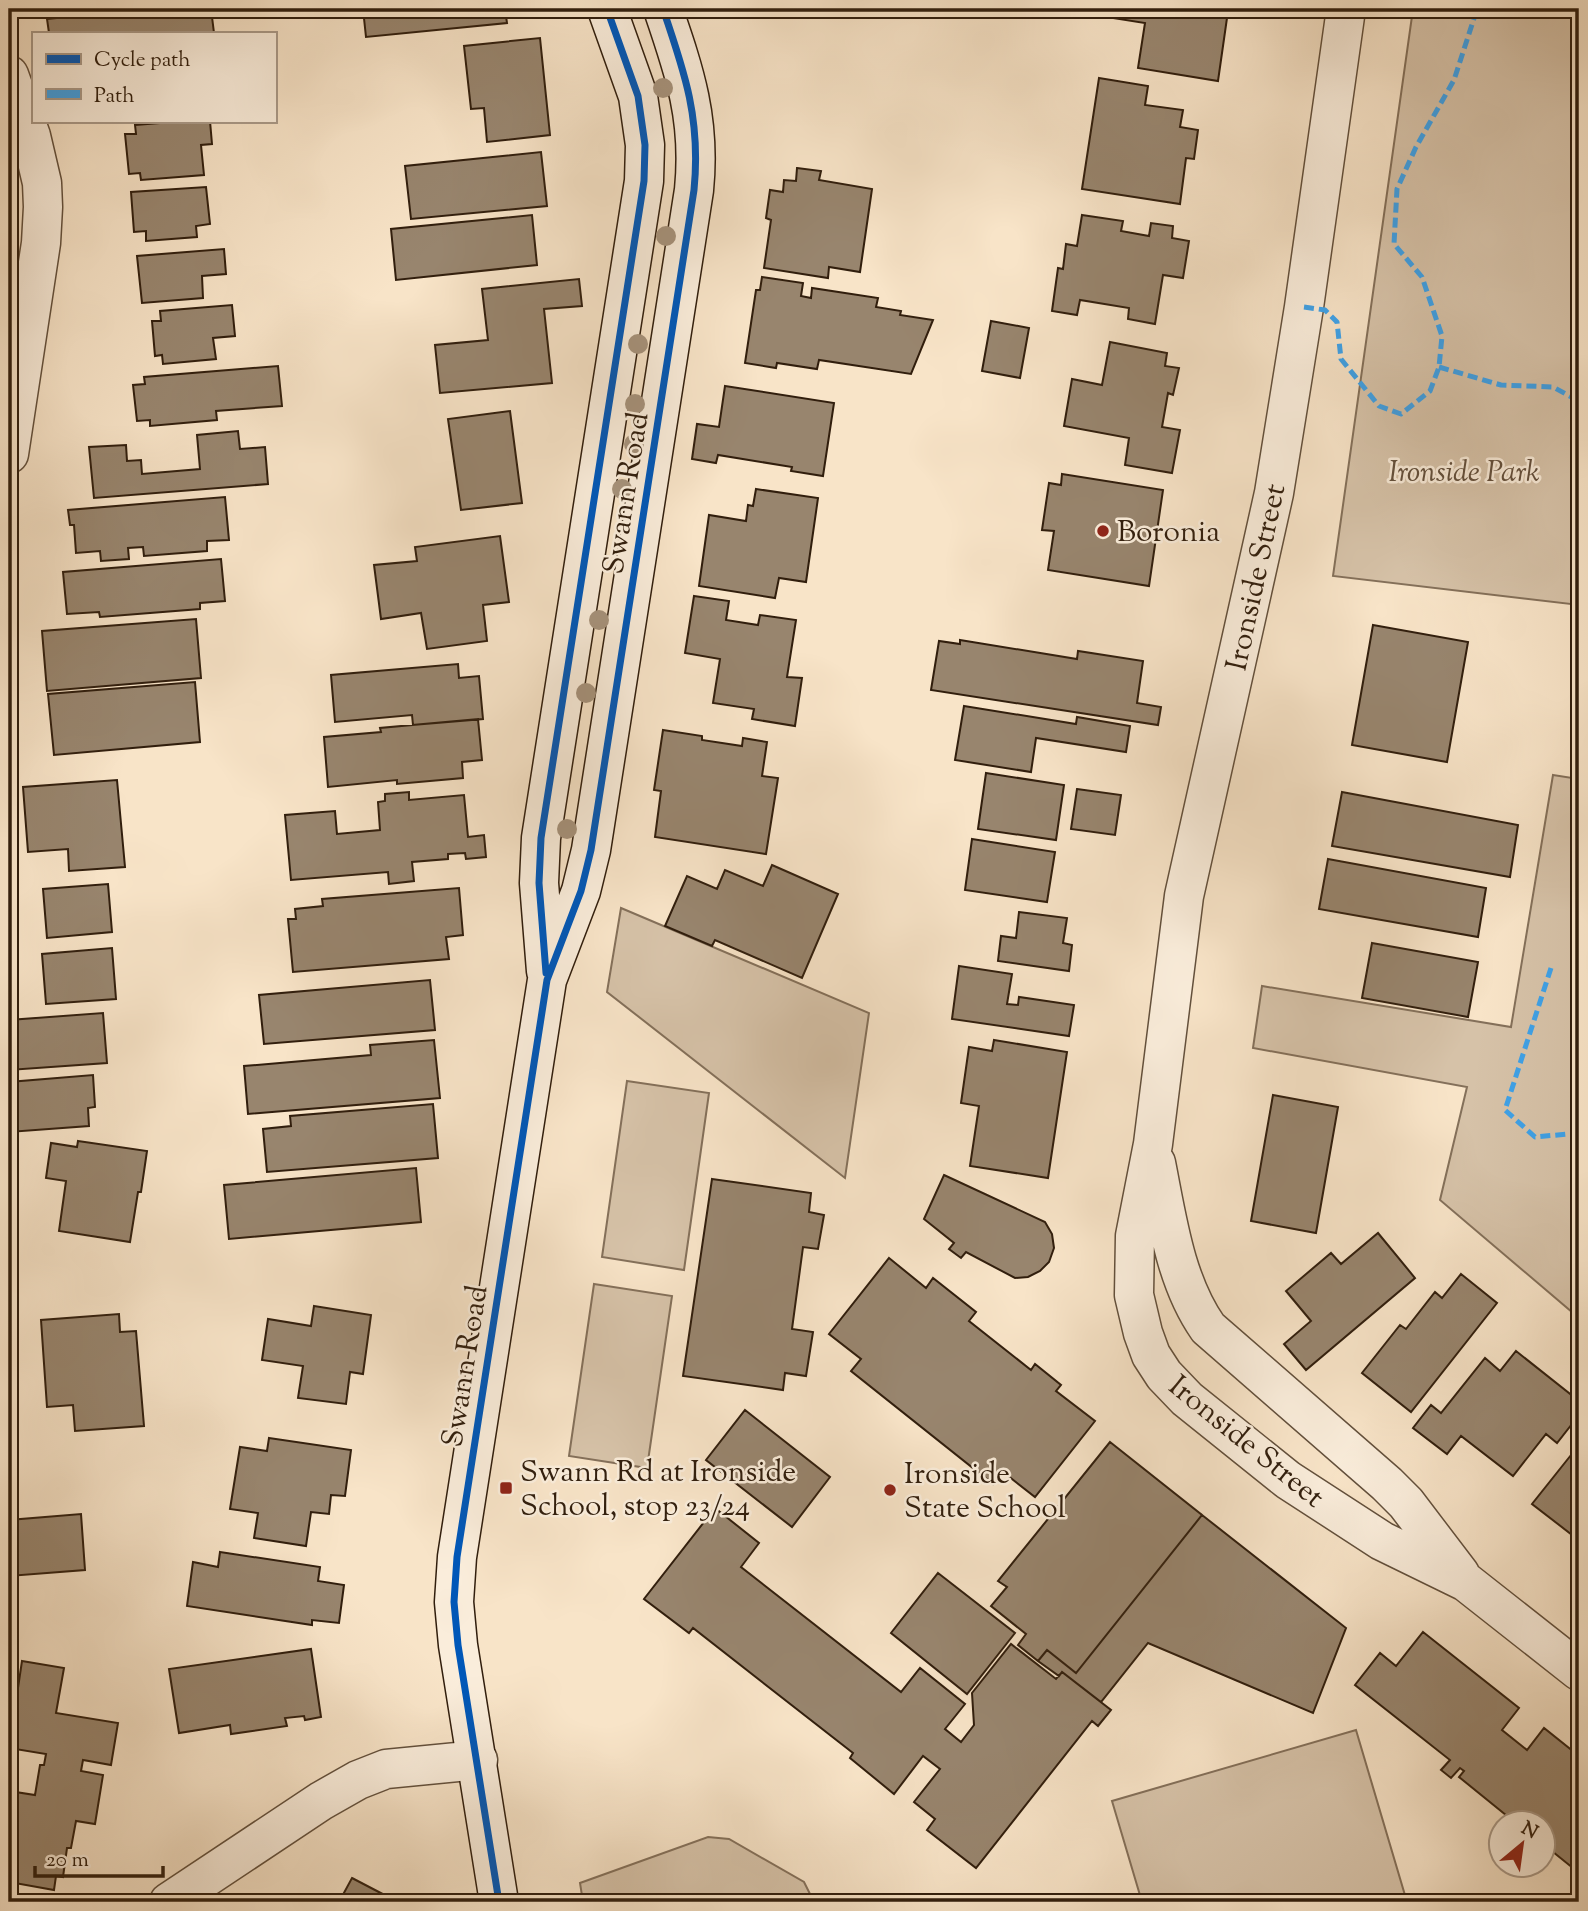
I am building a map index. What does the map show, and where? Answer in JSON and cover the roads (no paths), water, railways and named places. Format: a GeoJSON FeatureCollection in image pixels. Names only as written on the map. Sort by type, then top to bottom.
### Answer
{"type":"FeatureCollection","features":[{"type":"Feature","properties":{"kind":"street","name":"Swann Road"},"geometry":{"type":"LineString","coordinates":[[547,980],[539,883],[541,838],[644,181],[644,134],[638,96],[607,9]]}},
{"type":"Feature","properties":{"kind":"street","name":"Swann Road"},"geometry":{"type":"LineString","coordinates":[[499,1902],[458,1645],[454,1602],[457,1557],[547,980],[581,891],[591,849],[694,190],[697,162],[691,97],[663,9]]}},
{"type":"Feature","properties":{"kind":"street","name":"Ironside Street"},"geometry":{"type":"LineString","coordinates":[[1346,9],[1279,470],[1189,871],[1153,1144],[1135,1236],[1135,1295],[1143,1333],[1157,1365],[1187,1399],[1288,1480],[1382,1541],[1466,1582],[1579,1671]]}},
{"type":"Feature","properties":{"kind":"street"},"geometry":{"type":"LineString","coordinates":[[9,75],[31,136],[42,183],[43,206],[41,243],[9,454]]}},
{"type":"Feature","properties":{"kind":"street","name":"Ironside Street"},"geometry":{"type":"LineString","coordinates":[[1153,1144],[1181,1271],[1195,1309],[1208,1328],[1387,1484],[1406,1503],[1466,1582]]}},
{"type":"Feature","properties":{"kind":"street"},"geometry":{"type":"LineString","coordinates":[[169,1902],[321,1801],[358,1780],[386,1769],[478,1760]]}},
{"type":"Feature","properties":{"kind":"place","name":"Boronia"},"geometry":{"type":"Point","coordinates":[1103,531]}},
{"type":"Feature","properties":{"kind":"place","name":"Swann Rd at Ironside School, stop 23/24"},"geometry":{"type":"Point","coordinates":[506,1488]}},
{"type":"Feature","properties":{"kind":"place","name":"Ironside State School"},"geometry":{"type":"Point","coordinates":[890,1490]}},
{"type":"Feature","properties":{"kind":"park label","name":"Ironside Park"},"geometry":{"type":"Point","coordinates":[1464,471]}}]}
